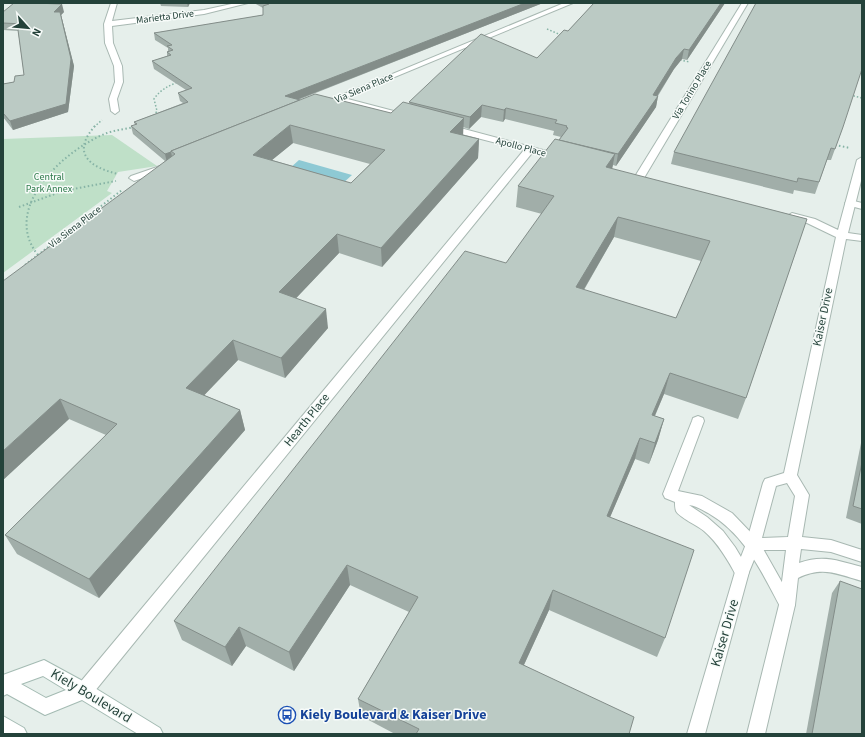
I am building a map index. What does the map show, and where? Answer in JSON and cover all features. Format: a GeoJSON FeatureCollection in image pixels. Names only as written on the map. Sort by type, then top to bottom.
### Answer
{"type":"FeatureCollection","features":[{"type":"Feature","properties":{"kind":"street"},"geometry":{"type":"LineString","coordinates":[[114,3],[108,24],[109,42],[118,66],[119,82],[114,99],[116,111]]}},
{"type":"Feature","properties":{"kind":"street","name":"Marietta Drive"},"geometry":{"type":"LineString","coordinates":[[108,24],[204,12],[245,3]]}},
{"type":"Feature","properties":{"kind":"street","name":"Via Siena Place"},"geometry":{"type":"LineString","coordinates":[[414,119],[334,100],[570,3]]}},
{"type":"Feature","properties":{"kind":"street","name":"Via Torino Place"},"geometry":{"type":"LineString","coordinates":[[639,178],[745,3]]}},
{"type":"Feature","properties":{"kind":"street","name":"Apollo Place"},"geometry":{"type":"LineString","coordinates":[[437,125],[566,158]]}},
{"type":"Feature","properties":{"kind":"street","name":"Hearth Place"},"geometry":{"type":"LineString","coordinates":[[84,691],[530,149]]}},
{"type":"Feature","properties":{"kind":"street","name":"Kaiser Drive"},"geometry":{"type":"LineString","coordinates":[[696,734],[742,572],[753,544],[770,483],[790,476],[841,236],[862,160]]}},
{"type":"Feature","properties":{"kind":"street"},"geometry":{"type":"LineString","coordinates":[[134,178],[168,167]]}},
{"type":"Feature","properties":{"kind":"street"},"geometry":{"type":"LineString","coordinates":[[850,203],[862,206]]}},
{"type":"Feature","properties":{"kind":"street"},"geometry":{"type":"LineString","coordinates":[[784,214],[811,221],[841,236],[862,238]]}},
{"type":"Feature","properties":{"kind":"street"},"geometry":{"type":"LineString","coordinates":[[698,421],[670,494],[682,499],[697,500],[722,514],[742,531],[753,544],[787,605]]}},
{"type":"Feature","properties":{"kind":"street"},"geometry":{"type":"LineString","coordinates":[[756,734],[787,605],[794,543],[802,495],[790,476]]}},
{"type":"Feature","properties":{"kind":"street"},"geometry":{"type":"LineString","coordinates":[[682,499],[682,509],[706,523],[727,545],[742,572]]}},
{"type":"Feature","properties":{"kind":"street"},"geometry":{"type":"LineString","coordinates":[[753,544],[811,543],[831,546],[862,556]]}},
{"type":"Feature","properties":{"kind":"street"},"geometry":{"type":"LineString","coordinates":[[790,574],[804,567],[818,564],[841,567],[862,574]]}},
{"type":"Feature","properties":{"kind":"street","name":"Kiely Boulevard"},"geometry":{"type":"LineString","coordinates":[[4,685],[44,668],[154,734]]}},
{"type":"Feature","properties":{"kind":"street"},"geometry":{"type":"LineString","coordinates":[[4,685],[45,707],[84,691]]}},
{"type":"Feature","properties":{"kind":"street"},"geometry":{"type":"LineString","coordinates":[[3,725],[18,734]]}},
{"type":"Feature","properties":{"kind":"path"},"geometry":{"type":"LineString","coordinates":[[153,118],[157,111],[154,99],[157,93],[180,82]]}},
{"type":"Feature","properties":{"kind":"path"},"geometry":{"type":"LineString","coordinates":[[116,111],[95,124],[83,142],[83,154],[88,161],[99,168],[134,178]]}},
{"type":"Feature","properties":{"kind":"path"},"geometry":{"type":"LineString","coordinates":[[55,162],[110,132],[138,126]]}},
{"type":"Feature","properties":{"kind":"path"},"geometry":{"type":"LineString","coordinates":[[832,144],[855,149]]}},
{"type":"Feature","properties":{"kind":"path"},"geometry":{"type":"LineString","coordinates":[[22,201],[19,207],[63,191],[100,183],[134,178]]}},
{"type":"Feature","properties":{"kind":"path","name":"Via Siena Place"},"geometry":{"type":"LineString","coordinates":[[22,267],[120,193],[134,178]]}},
{"type":"Feature","properties":{"kind":"path"},"geometry":{"type":"LineString","coordinates":[[30,250],[38,255]]}},
{"type":"Feature","properties":{"kind":"green space","name":"Central Park Annex"},"geometry":{"type":"Polygon","coordinates":[[[112,135],[157,166],[118,172],[107,191],[112,193],[3,273],[3,139],[112,135]]]}},
{"type":"Feature","properties":{"kind":"water"},"geometry":{"type":"Polygon","coordinates":[[[299,160],[352,175],[342,184],[289,169],[299,160]]]}},
{"type":"Feature","properties":{"kind":"building"},"geometry":{"type":"Polygon","coordinates":[[[14,3],[62,4],[54,12],[60,12],[71,59],[66,104],[10,121],[3,113],[3,84],[14,82],[15,76],[24,75],[18,30],[24,24],[3,23],[3,12],[14,3]]]}},
{"type":"Feature","properties":{"kind":"building"},"geometry":{"type":"Polygon","coordinates":[[[267,3],[525,3],[285,96],[300,100],[165,154],[131,126],[137,124],[134,122],[188,102],[178,93],[192,88],[152,61],[171,55],[167,52],[173,50],[167,46],[172,45],[154,33],[263,15],[263,6],[269,4],[267,3]]]}},
{"type":"Feature","properties":{"kind":"building"},"geometry":{"type":"Polygon","coordinates":[[[594,3],[721,3],[689,50],[684,49],[676,58],[653,95],[658,96],[618,154],[559,140],[568,128],[566,127],[567,126],[555,123],[557,120],[506,108],[504,110],[482,105],[470,117],[409,102],[481,34],[537,58],[564,30],[568,31],[594,3]]]}},
{"type":"Feature","properties":{"kind":"building"},"geometry":{"type":"Polygon","coordinates":[[[756,3],[862,3],[862,69],[835,149],[831,148],[819,182],[798,178],[797,182],[674,152],[756,3]]]}},
{"type":"Feature","properties":{"kind":"building"},"geometry":{"type":"Polygon","coordinates":[[[315,94],[391,113],[403,102],[464,118],[450,132],[479,139],[381,248],[337,234],[279,292],[326,309],[281,358],[233,340],[186,388],[240,410],[89,579],[5,535],[117,424],[60,399],[3,451],[3,281],[175,154],[171,151],[315,94]],[[290,125],[253,155],[351,183],[385,150],[290,125]]]}},
{"type":"Feature","properties":{"kind":"building"},"geometry":{"type":"Polygon","coordinates":[[[555,139],[615,154],[606,167],[807,219],[746,398],[670,373],[652,415],[664,419],[655,443],[640,438],[607,516],[694,550],[665,638],[553,590],[519,663],[634,717],[629,734],[416,734],[419,729],[358,699],[418,597],[347,565],[289,652],[239,627],[225,647],[174,621],[465,251],[506,263],[554,196],[518,186],[555,139]],[[618,217],[576,287],[676,318],[710,241],[618,217]]]}},
{"type":"Feature","properties":{"kind":"building"},"geometry":{"type":"Polygon","coordinates":[[[862,462],[862,509],[853,506],[862,462]]]}},
{"type":"Feature","properties":{"kind":"building"},"geometry":{"type":"Polygon","coordinates":[[[840,581],[862,589],[862,734],[812,734],[840,581]]]}},
{"type":"Feature","properties":{"kind":"place","name":"Kiely Boulevard & Kaiser Drive"},"geometry":{"type":"Point","coordinates":[287,715]}}]}
